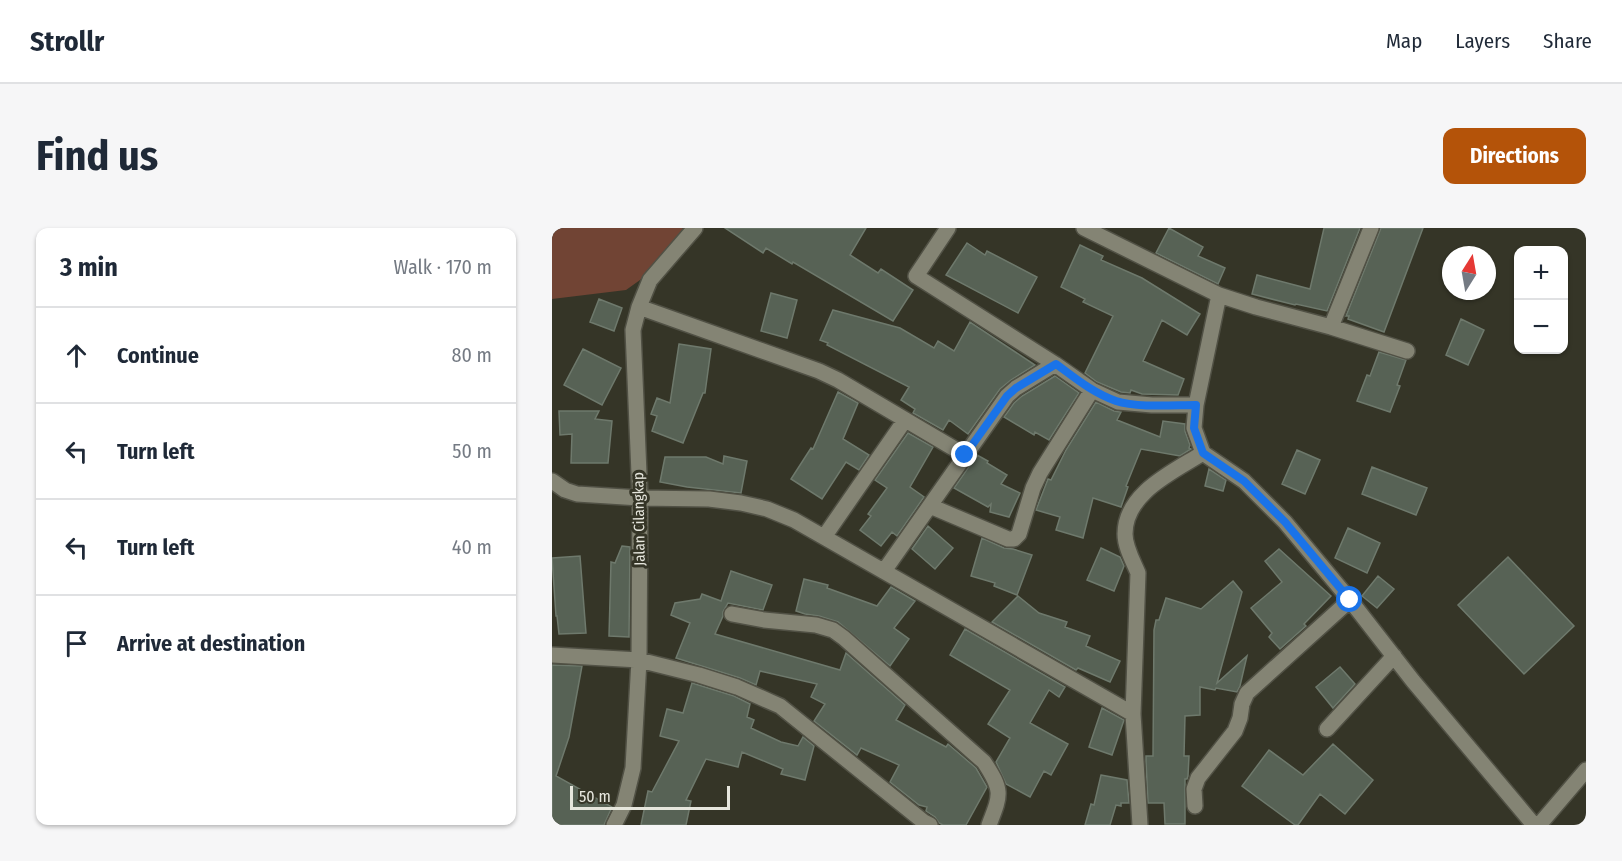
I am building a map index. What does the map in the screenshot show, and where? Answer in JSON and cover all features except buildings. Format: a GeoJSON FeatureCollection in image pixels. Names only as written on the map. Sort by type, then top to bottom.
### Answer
{"type":"FeatureCollection","features":[{"type":"Feature","properties":{"kind":"street","name":"Jalan Cilangkap"},"geometry":{"type":"LineString","coordinates":[[614,825],[624,805],[633,768],[639,660],[640,498],[633,330],[650,280],[695,228]]}},
{"type":"Feature","properties":{"kind":"street"},"geometry":{"type":"LineString","coordinates":[[948,228],[916,276],[1056,364],[1092,390],[1118,402],[1196,405]]}},
{"type":"Feature","properties":{"kind":"street"},"geometry":{"type":"LineString","coordinates":[[1331,327],[1371,228]]}},
{"type":"Feature","properties":{"kind":"street"},"geometry":{"type":"LineString","coordinates":[[1087,229],[1219,295],[1407,351]]}},
{"type":"Feature","properties":{"kind":"street"},"geometry":{"type":"LineString","coordinates":[[1219,295],[1196,405],[1194,428],[1203,453],[1244,481],[1277,514],[1350,600],[1413,681],[1536,825],[1586,770]]}},
{"type":"Feature","properties":{"kind":"street"},"geometry":{"type":"LineString","coordinates":[[639,307],[819,371],[965,455]]}},
{"type":"Feature","properties":{"kind":"street"},"geometry":{"type":"LineString","coordinates":[[884,571],[1007,396],[1056,364]]}},
{"type":"Feature","properties":{"kind":"street"},"geometry":{"type":"LineString","coordinates":[[930,506],[1008,539],[1014,539],[1019,534],[1040,473],[1092,390]]}},
{"type":"Feature","properties":{"kind":"street"},"geometry":{"type":"LineString","coordinates":[[824,537],[906,420]]}},
{"type":"Feature","properties":{"kind":"street"},"geometry":{"type":"LineString","coordinates":[[1140,825],[1133,714],[1138,573],[1129,553],[1125,534],[1128,515],[1141,497],[1157,482],[1203,453]]}},
{"type":"Feature","properties":{"kind":"street"},"geometry":{"type":"LineString","coordinates":[[552,481],[565,490],[577,494],[709,499],[767,509],[794,520],[1133,714]]}},
{"type":"Feature","properties":{"kind":"street"},"geometry":{"type":"LineString","coordinates":[[1195,806],[1194,789],[1198,778],[1235,730],[1247,693],[1350,600]]}},
{"type":"Feature","properties":{"kind":"street"},"geometry":{"type":"LineString","coordinates":[[732,614],[816,625],[833,630],[844,638],[984,762],[996,781],[999,799],[989,825]]}},
{"type":"Feature","properties":{"kind":"street"},"geometry":{"type":"LineString","coordinates":[[552,655],[639,660],[736,687],[780,706],[930,825]]}},
{"type":"Feature","properties":{"kind":"street"},"geometry":{"type":"LineString","coordinates":[[1328,729],[1394,656]]}},
{"type":"Feature","properties":{"kind":"shaded area"},"geometry":{"type":"Polygon","coordinates":[[[552,228],[683,228],[671,246],[640,280],[626,290],[552,299],[552,228]]]}},
{"type":"Feature","properties":{"kind":"route"},"geometry":{"type":"LineString","coordinates":[[965,455],[1007,396],[1056,364],[1092,390],[1118,402],[1196,405],[1194,428],[1203,453],[1244,481],[1285,522],[1350,600]]}}]}
